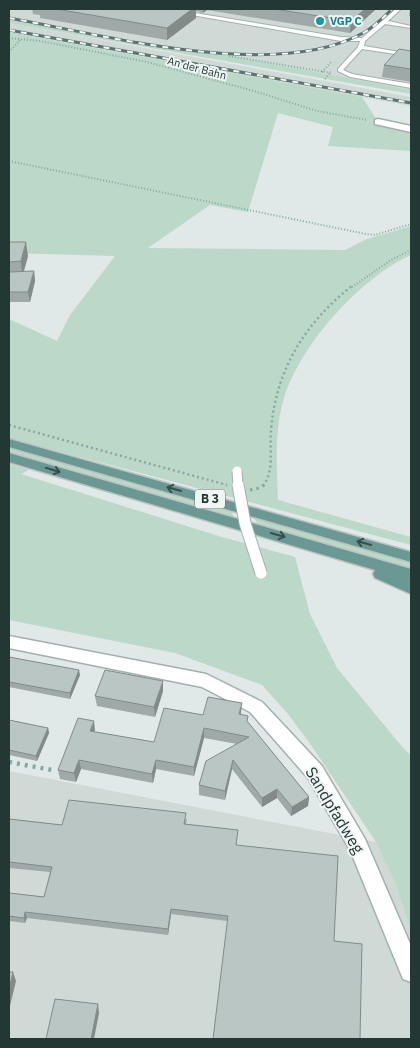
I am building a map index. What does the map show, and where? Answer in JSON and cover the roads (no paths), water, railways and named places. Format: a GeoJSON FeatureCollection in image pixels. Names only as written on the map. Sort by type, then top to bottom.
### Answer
{"type":"FeatureCollection","features":[{"type":"Feature","properties":{"kind":"main road","name":"B 3"},"geometry":{"type":"LineString","coordinates":[[9,443],[411,557]]}},
{"type":"Feature","properties":{"kind":"main road","name":"B 3"},"geometry":{"type":"LineString","coordinates":[[9,457],[411,575]]}},
{"type":"Feature","properties":{"kind":"main road"},"geometry":{"type":"LineString","coordinates":[[332,551],[411,588]]}},
{"type":"Feature","properties":{"kind":"street"},"geometry":{"type":"LineString","coordinates":[[378,122],[411,129]]}},
{"type":"Feature","properties":{"kind":"street","name":"Sandpfadweg"},"geometry":{"type":"LineString","coordinates":[[9,642],[206,681],[256,708],[315,772],[354,837],[411,971]]}},
{"type":"Feature","properties":{"kind":"lane"},"geometry":{"type":"LineString","coordinates":[[163,9],[341,39],[363,40]]}},
{"type":"Feature","properties":{"kind":"lane"},"geometry":{"type":"LineString","coordinates":[[399,9],[363,40],[361,47],[340,69],[342,72],[350,75],[411,86]]}},
{"type":"Feature","properties":{"kind":"lane"},"geometry":{"type":"LineString","coordinates":[[384,22],[411,27]]}},
{"type":"Feature","properties":{"kind":"lane"},"geometry":{"type":"LineString","coordinates":[[361,47],[400,54]]}},
{"type":"Feature","properties":{"kind":"lane"},"geometry":{"type":"LineString","coordinates":[[236,472],[247,535],[261,573]]}},
{"type":"Feature","properties":{"kind":"railway"},"geometry":{"type":"LineString","coordinates":[[9,18],[140,43],[189,50],[238,54],[284,54],[326,47],[363,33],[392,9]]}},
{"type":"Feature","properties":{"kind":"railway"},"geometry":{"type":"LineString","coordinates":[[9,30],[411,103]]}},
{"type":"Feature","properties":{"kind":"place","name":"VGP C"},"geometry":{"type":"Point","coordinates":[320,21]}}]}
